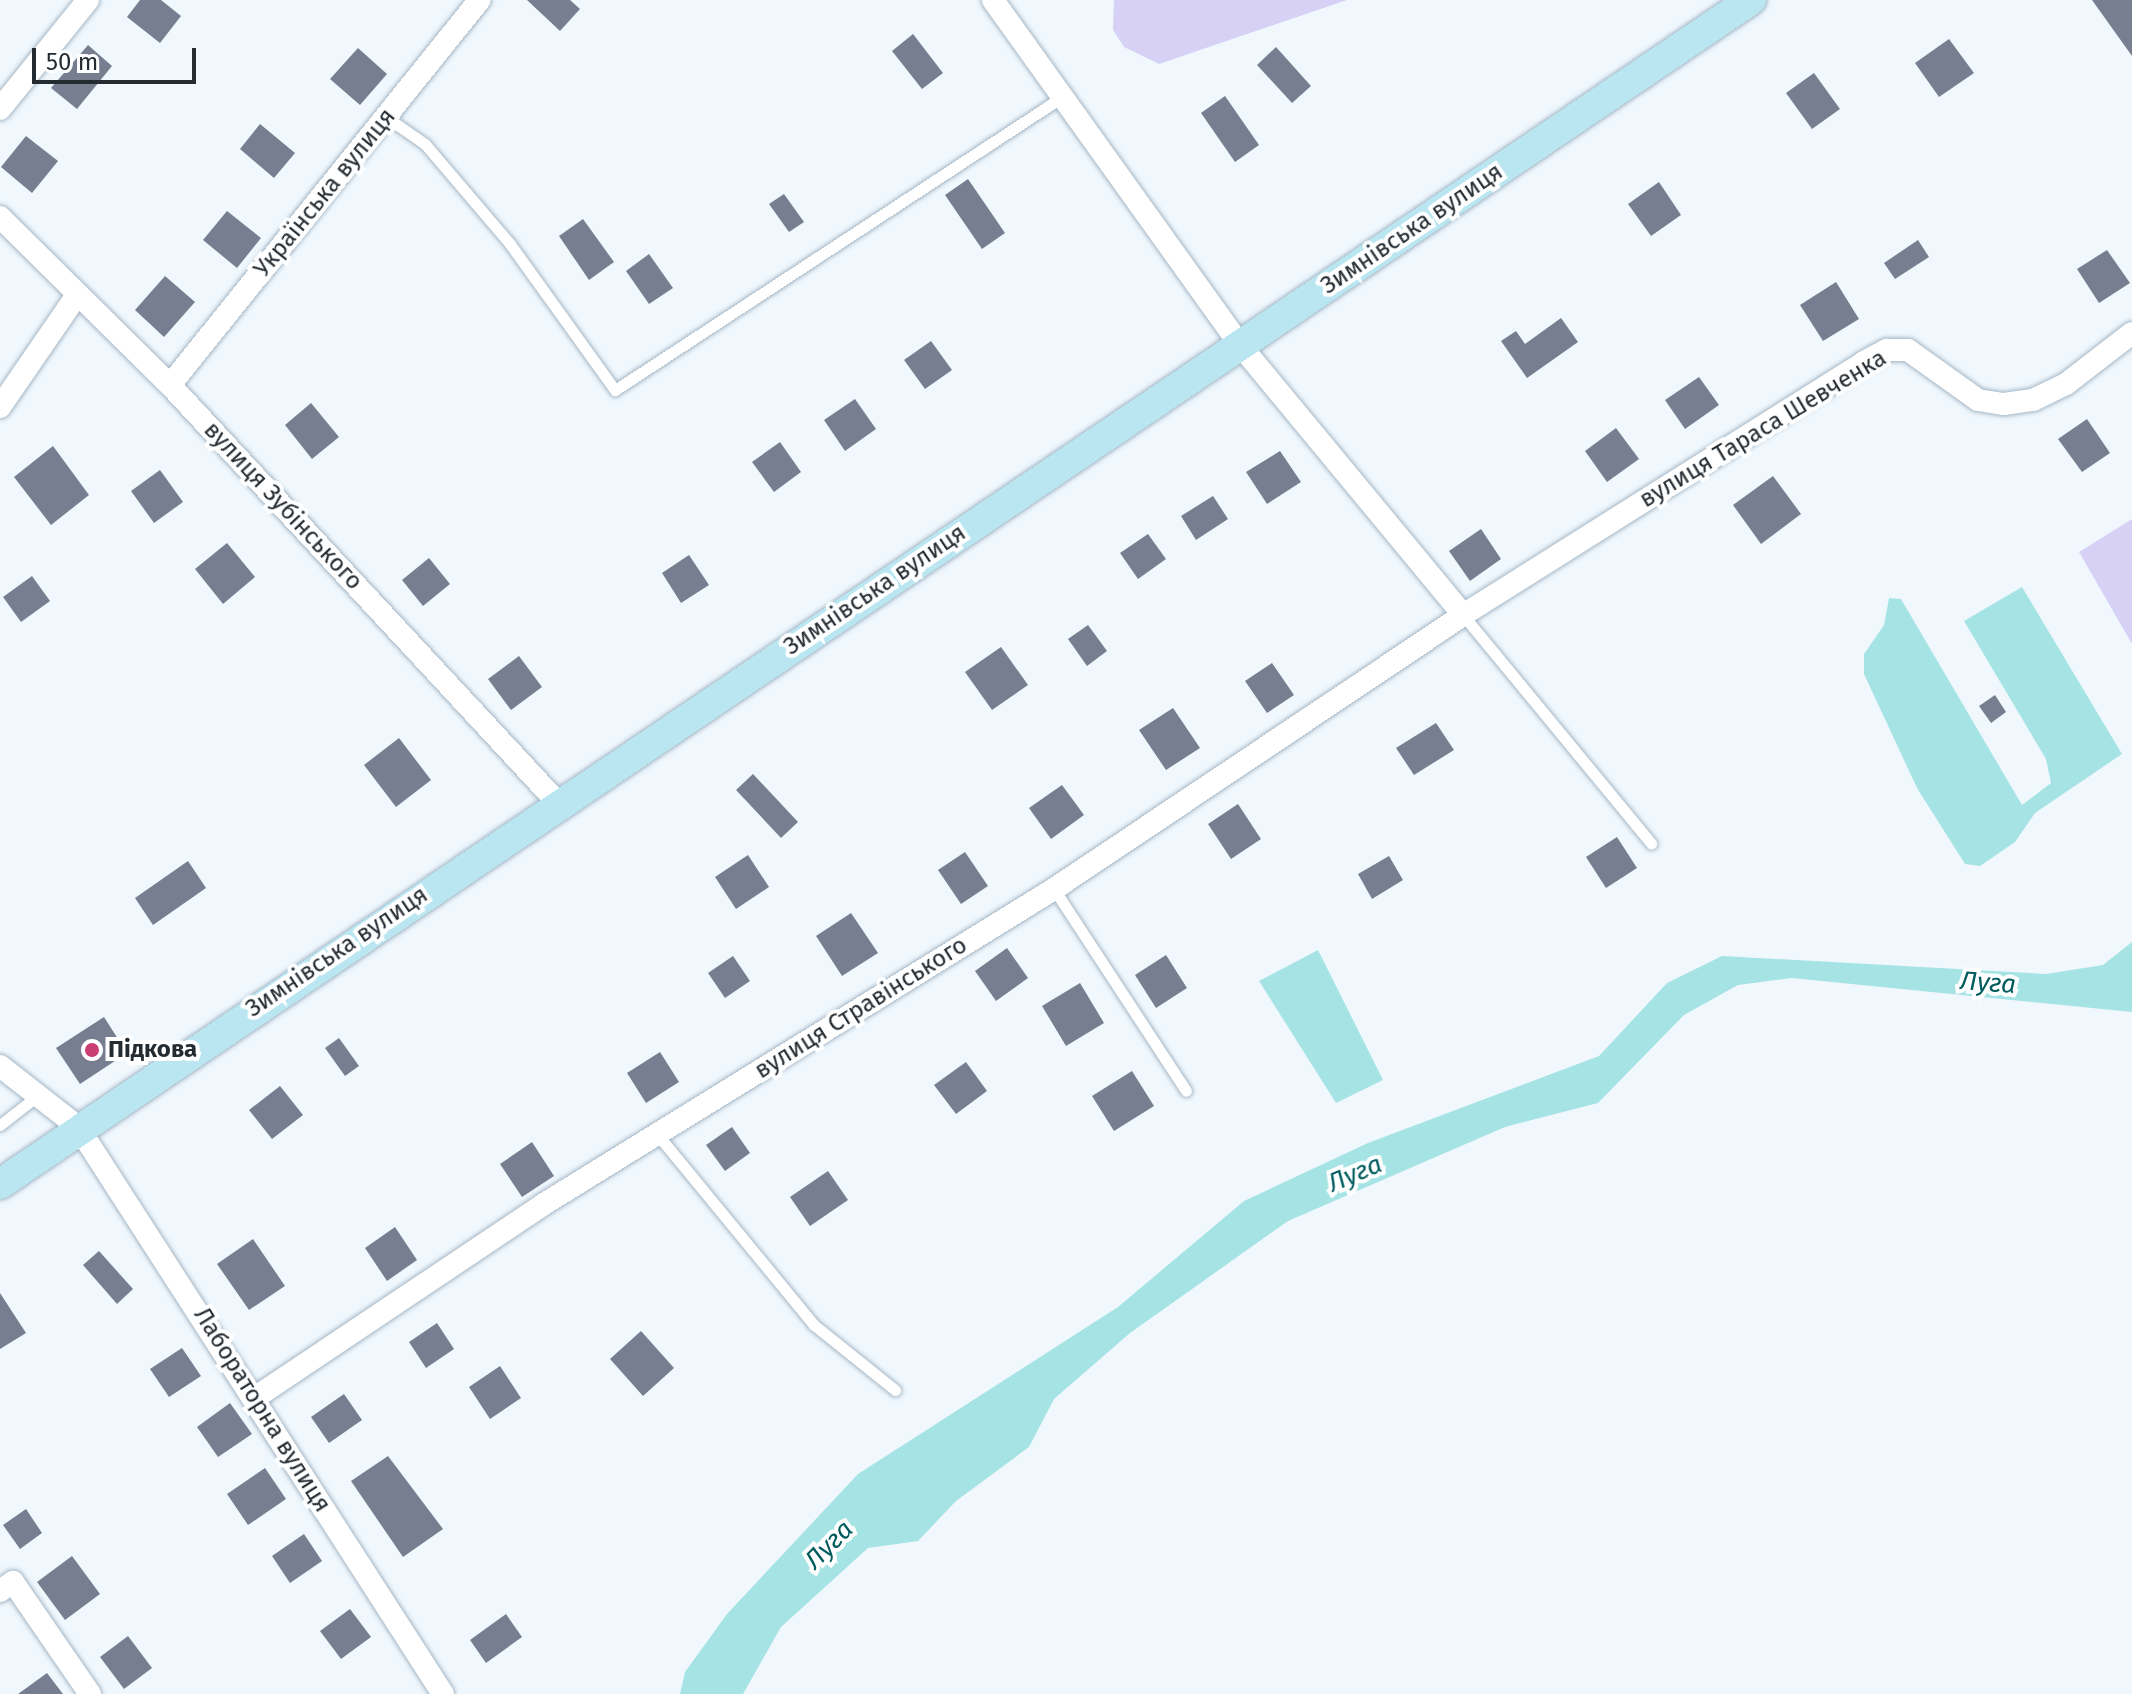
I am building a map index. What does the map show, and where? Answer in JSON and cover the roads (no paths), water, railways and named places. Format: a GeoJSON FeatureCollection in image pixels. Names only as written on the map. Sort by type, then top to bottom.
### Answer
{"type":"FeatureCollection","features":[{"type":"Feature","properties":{"kind":"main road","name":"Зимнівська вулиця"},"geometry":{"type":"LineString","coordinates":[[0,1184],[78,1127],[1751,0]]}},
{"type":"Feature","properties":{"kind":"street"},"geometry":{"type":"LineString","coordinates":[[0,109],[88,0]]}},
{"type":"Feature","properties":{"kind":"street","name":"Українська вулиця"},"geometry":{"type":"LineString","coordinates":[[170,385],[480,0]]}},
{"type":"Feature","properties":{"kind":"street"},"geometry":{"type":"LineString","coordinates":[[993,0],[1240,345],[1471,609]]}},
{"type":"Feature","properties":{"kind":"street","name":"вулиця Зубінського"},"geometry":{"type":"LineString","coordinates":[[0,217],[75,298],[170,385],[558,803]]}},
{"type":"Feature","properties":{"kind":"street"},"geometry":{"type":"LineString","coordinates":[[0,407],[75,298]]}},
{"type":"Feature","properties":{"kind":"street","name":"вулиця Тараса Шевченка"},"geometry":{"type":"LineString","coordinates":[[1471,609],[1887,350],[1908,350],[1978,400],[2004,404],[2033,400],[2066,384],[2132,333]]}},
{"type":"Feature","properties":{"kind":"street","name":"вулиця Стравінського"},"geometry":{"type":"LineString","coordinates":[[256,1397],[657,1134],[1054,889],[1471,609]]}},
{"type":"Feature","properties":{"kind":"street","name":"Лабораторна вулиця"},"geometry":{"type":"LineString","coordinates":[[0,1066],[78,1127],[256,1397],[443,1694]]}},
{"type":"Feature","properties":{"kind":"street"},"geometry":{"type":"LineString","coordinates":[[0,1591],[13,1582],[90,1694]]}},
{"type":"Feature","properties":{"kind":"lane"},"geometry":{"type":"LineString","coordinates":[[386,117],[425,144],[510,244],[615,390],[1062,97]]}},
{"type":"Feature","properties":{"kind":"lane"},"geometry":{"type":"LineString","coordinates":[[1471,609],[1651,843]]}},
{"type":"Feature","properties":{"kind":"lane"},"geometry":{"type":"LineString","coordinates":[[1054,889],[1186,1091]]}},
{"type":"Feature","properties":{"kind":"lane"},"geometry":{"type":"LineString","coordinates":[[0,1125],[37,1096]]}},
{"type":"Feature","properties":{"kind":"lane"},"geometry":{"type":"LineString","coordinates":[[657,1134],[814,1325],[895,1390]]}},
{"type":"Feature","properties":{"kind":"water"},"geometry":{"type":"Polygon","coordinates":[[[2022,587],[2122,754],[2035,813],[2015,842],[1980,866],[1965,864],[1917,788],[1864,674],[1864,654],[1884,625],[1889,598],[1901,599],[2022,805],[2051,783],[2046,759],[1964,621],[2022,587]]]}},
{"type":"Feature","properties":{"kind":"water","name":"Луга"},"geometry":{"type":"Polygon","coordinates":[[[2132,942],[2132,1012],[1792,978],[1738,985],[1684,1015],[1598,1103],[1505,1127],[1288,1221],[1130,1333],[1054,1399],[1029,1447],[956,1501],[918,1541],[868,1548],[781,1627],[743,1694],[680,1694],[685,1672],[727,1614],[858,1474],[1118,1307],[1244,1201],[1368,1143],[1599,1056],[1667,983],[1722,956],[2046,974],[2103,965],[2132,942]]]}},
{"type":"Feature","properties":{"kind":"water"},"geometry":{"type":"Polygon","coordinates":[[[1318,950],[1383,1080],[1336,1103],[1259,981],[1318,950]]]}},
{"type":"Feature","properties":{"kind":"place","name":"Підкова"},"geometry":{"type":"Point","coordinates":[92,1050]}}]}
